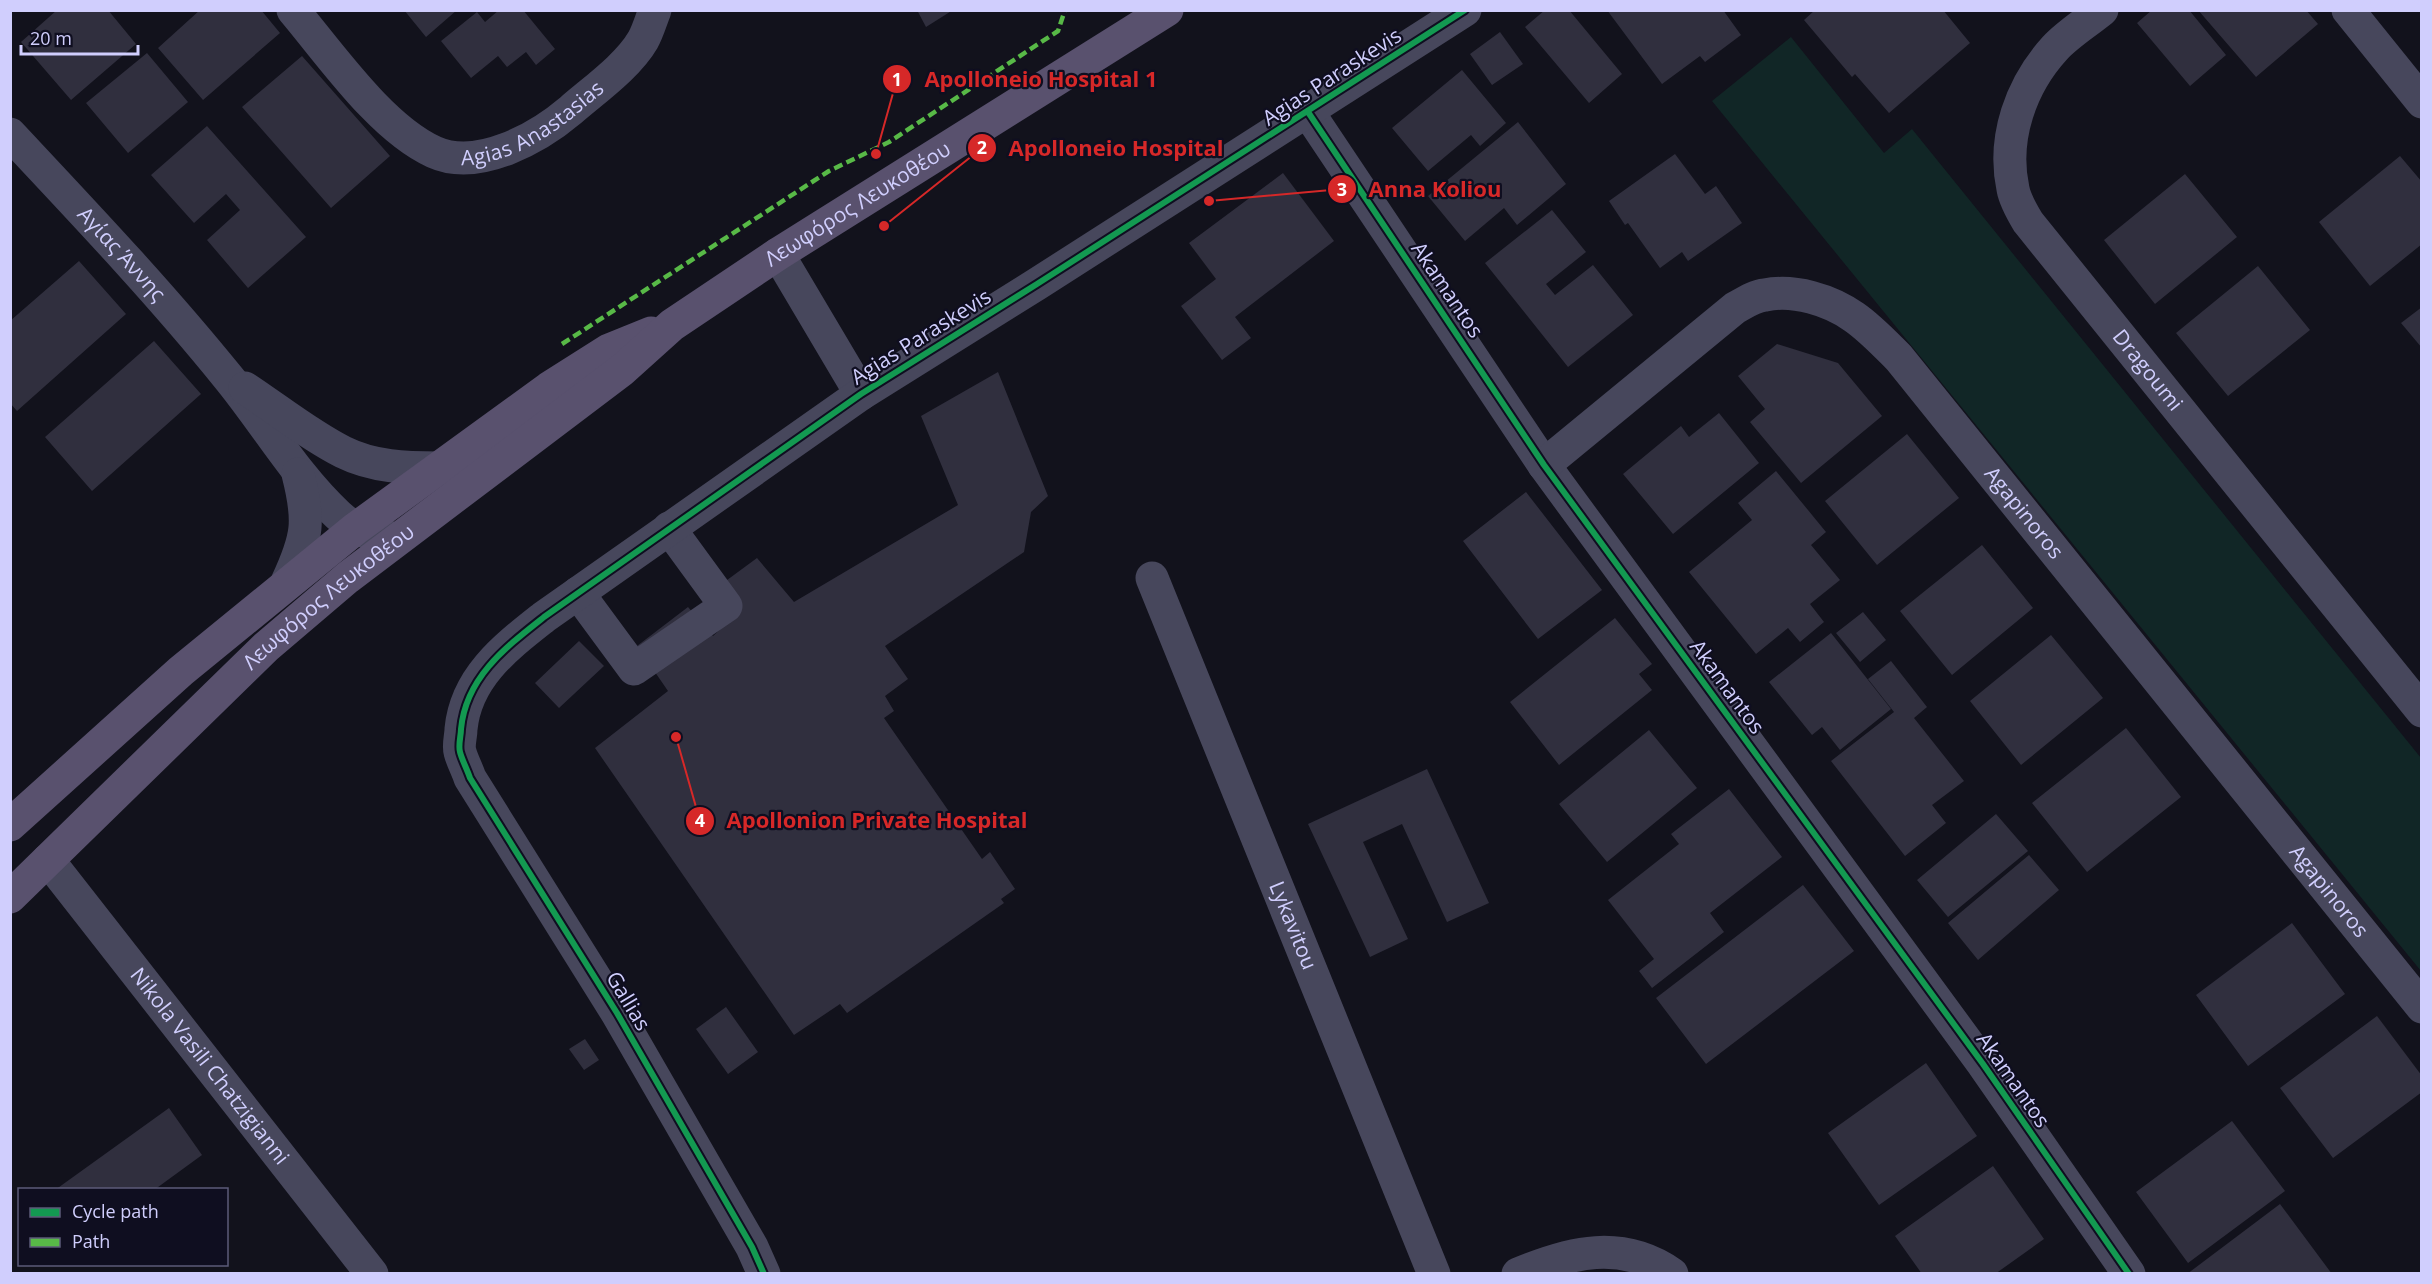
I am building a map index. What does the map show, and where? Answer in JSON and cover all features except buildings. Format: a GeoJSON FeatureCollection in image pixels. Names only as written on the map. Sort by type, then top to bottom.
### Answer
{"type":"FeatureCollection","features":[{"type":"Feature","properties":{"kind":"main road","name":"Λεωφόρος Λευκοθέου"},"geometry":{"type":"LineString","coordinates":[[10,897],[266,647],[347,578],[622,370],[672,325],[778,254],[1160,12]]}},
{"type":"Feature","properties":{"kind":"main road","name":"Λεωφόρος Λευκοθέου"},"geometry":{"type":"LineString","coordinates":[[10,825],[181,671],[355,529],[549,388],[609,350],[672,325]]}},
{"type":"Feature","properties":{"kind":"street","name":"Agias Anastasias"},"geometry":{"type":"LineString","coordinates":[[294,10],[380,113],[403,132],[435,152],[460,157],[496,152],[524,143],[552,126],[616,70],[642,41],[655,10]]}},
{"type":"Feature","properties":{"kind":"street","name":"Agias Paraskevis"},"geometry":{"type":"LineString","coordinates":[[459,750],[462,720],[472,690],[485,668],[505,648],[578,592],[861,394],[1308,112],[1465,10]]}},
{"type":"Feature","properties":{"kind":"street","name":"Dragoumi"},"geometry":{"type":"LineString","coordinates":[[2102,10],[2056,48],[2031,80],[2019,106],[2015,116],[2011,151],[2013,188],[2019,207],[2035,231],[2421,711]]}},
{"type":"Feature","properties":{"kind":"street"},"geometry":{"type":"LineString","coordinates":[[2348,10],[2421,102]]}},
{"type":"Feature","properties":{"kind":"street","name":"Akamantos"},"geometry":{"type":"LineString","coordinates":[[1308,112],[1544,465],[1983,1064],[2129,1274]]}},
{"type":"Feature","properties":{"kind":"street","name":"Αγίας Άννης"},"geometry":{"type":"LineString","coordinates":[[10,134],[99,230],[228,377],[298,473],[336,514],[355,529]]}},
{"type":"Feature","properties":{"kind":"street"},"geometry":{"type":"LineString","coordinates":[[778,254],[861,394]]}},
{"type":"Feature","properties":{"kind":"street","name":"Agapinoros"},"geometry":{"type":"LineString","coordinates":[[1544,465],[1735,308],[1751,299],[1765,294],[1796,295],[1828,303],[1854,317],[1899,358],[2421,1008]]}},
{"type":"Feature","properties":{"kind":"street","name":"Αγίας Άννης"},"geometry":{"type":"LineString","coordinates":[[228,377],[343,452],[385,465],[405,468],[439,468]]}},
{"type":"Feature","properties":{"kind":"street","name":"Αγίας Άννης"},"geometry":{"type":"LineString","coordinates":[[288,582],[305,540],[307,519],[298,473]]}},
{"type":"Feature","properties":{"kind":"street"},"geometry":{"type":"LineString","coordinates":[[578,592],[634,669],[726,606],[669,528]]}},
{"type":"Feature","properties":{"kind":"street"},"geometry":{"type":"LineString","coordinates":[[355,529],[378,534],[408,531]]}},
{"type":"Feature","properties":{"kind":"street","name":"Lykavitou"},"geometry":{"type":"LineString","coordinates":[[1152,578],[1434,1274]]}},
{"type":"Feature","properties":{"kind":"street","name":"Gallias"},"geometry":{"type":"LineString","coordinates":[[459,750],[482,798],[617,1013],[752,1248],[764,1274]]}},
{"type":"Feature","properties":{"kind":"street","name":"Nikola Vasili Chatzigianni"},"geometry":{"type":"LineString","coordinates":[[48,860],[372,1274]]}},
{"type":"Feature","properties":{"kind":"street"},"geometry":{"type":"LineString","coordinates":[[1518,1274],[1550,1260],[1592,1251],[1628,1254],[1659,1264],[1672,1274]]}},
{"type":"Feature","properties":{"kind":"green space"},"geometry":{"type":"Polygon","coordinates":[[[1791,37],[1884,153],[1912,129],[2421,758],[2421,971],[1712,101],[1791,37]]]}},
{"type":"Feature","properties":{"kind":"marked path"},"geometry":{"type":"LineString","coordinates":[[562,344],[829,171],[889,142],[1058,31],[1065,10]]}},
{"type":"Feature","properties":{"kind":"cycle path"},"geometry":{"type":"LineString","coordinates":[[764,1274],[752,1247],[617,1013],[470,778],[459,746],[464,710],[479,679],[502,652],[544,617],[861,394],[1465,10]]}},
{"type":"Feature","properties":{"kind":"cycle path"},"geometry":{"type":"LineString","coordinates":[[1308,112],[1544,465],[1983,1064],[2129,1274]]}},
{"type":"Feature","properties":{"kind":"place","name":"Apolloneio Hospital 1"},"geometry":{"type":"Point","coordinates":[876,154]}},
{"type":"Feature","properties":{"kind":"place","name":"Anna Koliou"},"geometry":{"type":"Point","coordinates":[1209,201]}},
{"type":"Feature","properties":{"kind":"place","name":"Apolloneio Hospital"},"geometry":{"type":"Point","coordinates":[884,226]}},
{"type":"Feature","properties":{"kind":"place","name":"Apollonion Private Hospital"},"geometry":{"type":"Point","coordinates":[676,737]}}]}
